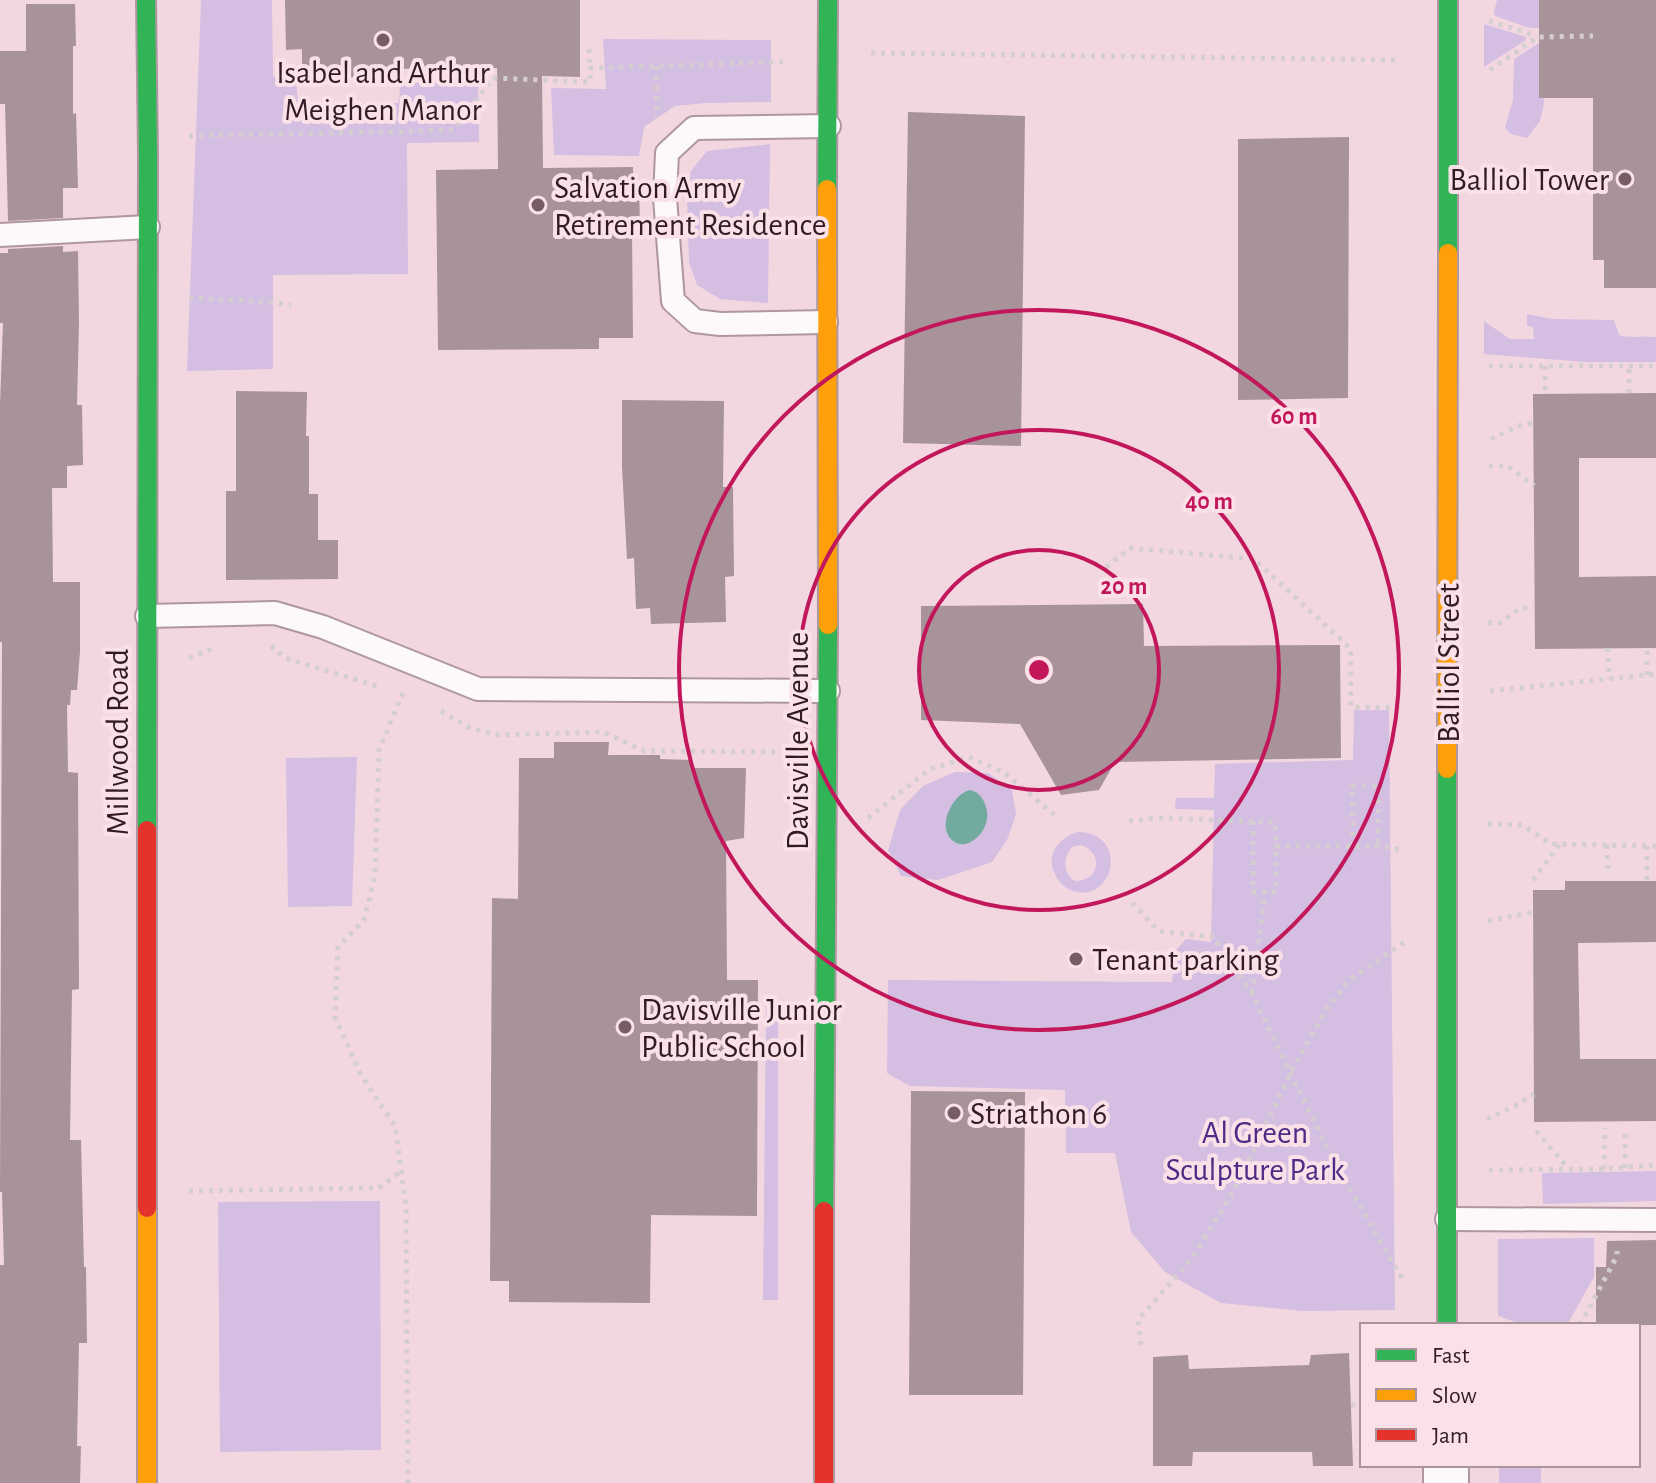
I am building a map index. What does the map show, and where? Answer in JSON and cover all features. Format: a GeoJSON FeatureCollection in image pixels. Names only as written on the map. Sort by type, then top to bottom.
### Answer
{"type":"FeatureCollection","features":[{"type":"Feature","properties":{"kind":"street","name":"Millwood Road"},"geometry":{"type":"LineString","coordinates":[[146,0],[147,1483]]}},
{"type":"Feature","properties":{"kind":"street","name":"Davisville Avenue"},"geometry":{"type":"LineString","coordinates":[[824,1483],[828,0]]}},
{"type":"Feature","properties":{"kind":"street","name":"Balliol Street"},"geometry":{"type":"LineString","coordinates":[[1447,1323],[1448,0]]}},
{"type":"Feature","properties":{"kind":"lane"},"geometry":{"type":"LineString","coordinates":[[826,322],[720,324],[695,321],[673,301],[665,198],[667,153],[694,128],[829,126]]}},
{"type":"Feature","properties":{"kind":"lane"},"geometry":{"type":"LineString","coordinates":[[0,235],[148,227]]}},
{"type":"Feature","properties":{"kind":"lane"},"geometry":{"type":"LineString","coordinates":[[147,616],[275,613],[323,627],[478,689],[828,691]]}},
{"type":"Feature","properties":{"kind":"lane"},"geometry":{"type":"LineString","coordinates":[[1447,1219],[1656,1220]]}},
{"type":"Feature","properties":{"kind":"path"},"geometry":{"type":"LineString","coordinates":[[1480,18],[1538,37],[1593,36]]}},
{"type":"Feature","properties":{"kind":"path"},"geometry":{"type":"LineString","coordinates":[[1479,77],[1538,37]]}},
{"type":"Feature","properties":{"kind":"path"},"geometry":{"type":"LineString","coordinates":[[179,136],[453,130],[493,78],[590,82],[589,49]]}},
{"type":"Feature","properties":{"kind":"path"},"geometry":{"type":"LineString","coordinates":[[871,53],[1401,60]]}},
{"type":"Feature","properties":{"kind":"path"},"geometry":{"type":"LineString","coordinates":[[590,68],[783,62]]}},
{"type":"Feature","properties":{"kind":"path"},"geometry":{"type":"LineString","coordinates":[[656,66],[657,123]]}},
{"type":"Feature","properties":{"kind":"path"},"geometry":{"type":"LineString","coordinates":[[182,297],[291,305]]}},
{"type":"Feature","properties":{"kind":"path"},"geometry":{"type":"LineString","coordinates":[[1479,366],[1656,366]]}},
{"type":"Feature","properties":{"kind":"path"},"geometry":{"type":"LineString","coordinates":[[1545,366],[1545,394]]}},
{"type":"Feature","properties":{"kind":"path"},"geometry":{"type":"LineString","coordinates":[[1629,366],[1629,393]]}},
{"type":"Feature","properties":{"kind":"path"},"geometry":{"type":"LineString","coordinates":[[1479,445],[1518,426],[1533,423]]}},
{"type":"Feature","properties":{"kind":"path"},"geometry":{"type":"LineString","coordinates":[[1479,467],[1508,466],[1534,486]]}},
{"type":"Feature","properties":{"kind":"path"},"geometry":{"type":"LineString","coordinates":[[1106,567],[1130,548],[1254,559],[1351,649],[1351,707],[1405,708]]}},
{"type":"Feature","properties":{"kind":"path"},"geometry":{"type":"LineString","coordinates":[[1479,624],[1500,623],[1519,609],[1534,607]]}},
{"type":"Feature","properties":{"kind":"path"},"geometry":{"type":"LineString","coordinates":[[1608,648],[1609,679]]}},
{"type":"Feature","properties":{"kind":"path"},"geometry":{"type":"LineString","coordinates":[[1647,648],[1647,675]]}},
{"type":"Feature","properties":{"kind":"path"},"geometry":{"type":"LineString","coordinates":[[1479,692],[1656,674]]}},
{"type":"Feature","properties":{"kind":"path"},"geometry":{"type":"LineString","coordinates":[[403,693],[379,750],[375,876],[364,920],[338,947],[335,1017],[361,1075],[395,1126],[406,1206],[408,1483]]}},
{"type":"Feature","properties":{"kind":"path"},"geometry":{"type":"LineString","coordinates":[[867,819],[930,769],[969,757],[1005,773],[1059,819]]}},
{"type":"Feature","properties":{"kind":"path"},"geometry":{"type":"LineString","coordinates":[[1352,786],[1379,786],[1378,846],[1353,846],[1352,786]]}},
{"type":"Feature","properties":{"kind":"path"},"geometry":{"type":"LineString","coordinates":[[1129,821],[1159,818],[1253,821],[1275,822],[1276,892],[1253,892],[1253,821]]}},
{"type":"Feature","properties":{"kind":"path"},"geometry":{"type":"LineString","coordinates":[[1479,824],[1522,825],[1551,844],[1656,846]]}},
{"type":"Feature","properties":{"kind":"path"},"geometry":{"type":"LineString","coordinates":[[1533,880],[1560,844]]}},
{"type":"Feature","properties":{"kind":"path"},"geometry":{"type":"LineString","coordinates":[[1607,845],[1608,874]]}},
{"type":"Feature","properties":{"kind":"path"},"geometry":{"type":"LineString","coordinates":[[1276,846],[1378,846],[1406,850]]}},
{"type":"Feature","properties":{"kind":"path"},"geometry":{"type":"LineString","coordinates":[[1647,846],[1647,881]]}},
{"type":"Feature","properties":{"kind":"path"},"geometry":{"type":"LineString","coordinates":[[1252,994],[1265,892]]}},
{"type":"Feature","properties":{"kind":"path"},"geometry":{"type":"LineString","coordinates":[[1132,903],[1159,931],[1214,937],[1252,994],[1332,1158],[1408,1288]]}},
{"type":"Feature","properties":{"kind":"path"},"geometry":{"type":"LineString","coordinates":[[1479,922],[1533,912]]}},
{"type":"Feature","properties":{"kind":"path"},"geometry":{"type":"LineString","coordinates":[[1141,1345],[1138,1320],[1192,1258],[1235,1189],[1291,1072],[1325,1011],[1349,980],[1407,940]]}},
{"type":"Feature","properties":{"kind":"path"},"geometry":{"type":"LineString","coordinates":[[1479,1122],[1534,1094]]}},
{"type":"Feature","properties":{"kind":"path"},"geometry":{"type":"LineString","coordinates":[[1604,1169],[1605,1128]]}},
{"type":"Feature","properties":{"kind":"path"},"geometry":{"type":"LineString","coordinates":[[1625,1130],[1625,1168]]}},
{"type":"Feature","properties":{"kind":"path"},"geometry":{"type":"LineString","coordinates":[[1536,1131],[1569,1169]]}},
{"type":"Feature","properties":{"kind":"path"},"geometry":{"type":"LineString","coordinates":[[1479,1170],[1604,1169],[1656,1165]]}},
{"type":"Feature","properties":{"kind":"path"},"geometry":{"type":"LineString","coordinates":[[184,1191],[379,1188],[401,1170]]}},
{"type":"Feature","properties":{"kind":"path"},"geometry":{"type":"LineString","coordinates":[[1581,1323],[1617,1256],[1617,1220]]}},
{"type":"Feature","properties":{"kind":"path"},"geometry":{"type":"LineString","coordinates":[[1351,1405],[1360,1404]]}},
{"type":"Feature","properties":{"kind":"green space"},"geometry":{"type":"Polygon","coordinates":[[[201,0],[272,0],[273,77],[296,78],[298,104],[399,103],[400,83],[478,81],[479,142],[407,143],[408,274],[273,275],[273,369],[187,371],[201,0]]]}},
{"type":"Feature","properties":{"kind":"green space"},"geometry":{"type":"Polygon","coordinates":[[[1497,0],[1544,0],[1543,28],[1530,28],[1495,16],[1497,0]]]}},
{"type":"Feature","properties":{"kind":"green space"},"geometry":{"type":"Polygon","coordinates":[[[1484,24],[1526,37],[1526,40],[1484,67],[1484,24]]]}},
{"type":"Feature","properties":{"kind":"green space"},"geometry":{"type":"Polygon","coordinates":[[[603,39],[771,40],[771,102],[675,106],[644,127],[639,156],[554,155],[551,88],[606,89],[603,39]]]}},
{"type":"Feature","properties":{"kind":"green space"},"geometry":{"type":"Polygon","coordinates":[[[1542,41],[1544,104],[1540,121],[1527,138],[1511,134],[1505,128],[1513,100],[1514,59],[1542,41]]]}},
{"type":"Feature","properties":{"kind":"green space"},"geometry":{"type":"Polygon","coordinates":[[[770,144],[768,303],[720,299],[697,285],[689,262],[687,197],[691,171],[707,151],[770,144]]]}},
{"type":"Feature","properties":{"kind":"green space"},"geometry":{"type":"Polygon","coordinates":[[[1527,314],[1552,319],[1614,320],[1619,335],[1656,337],[1656,362],[1585,362],[1484,354],[1484,321],[1510,339],[1534,339],[1533,327],[1527,326],[1527,314]]]}},
{"type":"Feature","properties":{"kind":"green space","name":"Al Green Sculpture Park"},"geometry":{"type":"Polygon","coordinates":[[[1354,710],[1389,710],[1395,1310],[1303,1311],[1221,1303],[1165,1272],[1131,1232],[1115,1153],[1066,1153],[1065,1090],[910,1086],[887,1073],[888,980],[1172,982],[1175,951],[1186,939],[1211,942],[1214,810],[1175,809],[1176,798],[1214,798],[1215,764],[1353,760],[1354,710]]]}},
{"type":"Feature","properties":{"kind":"green space"},"geometry":{"type":"Polygon","coordinates":[[[357,757],[352,906],[288,907],[286,758],[357,757]]]}},
{"type":"Feature","properties":{"kind":"green space"},"geometry":{"type":"Polygon","coordinates":[[[955,772],[988,773],[1012,790],[1016,814],[1007,840],[992,862],[938,880],[901,876],[888,850],[900,810],[923,786],[955,772]]]}},
{"type":"Feature","properties":{"kind":"green space"},"geometry":{"type":"Polygon","coordinates":[[[1071,834],[1094,835],[1105,843],[1110,855],[1106,878],[1098,887],[1087,892],[1073,891],[1065,886],[1052,867],[1056,848],[1071,834]],[[1081,845],[1072,847],[1067,856],[1066,869],[1075,881],[1083,880],[1094,872],[1096,860],[1081,845]]]}},
{"type":"Feature","properties":{"kind":"green space"},"geometry":{"type":"Polygon","coordinates":[[[766,1006],[778,1006],[778,1300],[763,1300],[766,1006]]]}},
{"type":"Feature","properties":{"kind":"green space"},"geometry":{"type":"Polygon","coordinates":[[[1656,1171],[1656,1201],[1543,1204],[1542,1173],[1656,1171]]]}},
{"type":"Feature","properties":{"kind":"green space"},"geometry":{"type":"Polygon","coordinates":[[[380,1201],[381,1450],[220,1452],[218,1202],[380,1201]]]}},
{"type":"Feature","properties":{"kind":"green space"},"geometry":{"type":"Polygon","coordinates":[[[1594,1238],[1594,1277],[1568,1323],[1518,1323],[1498,1316],[1498,1239],[1594,1238]]]}},
{"type":"Feature","properties":{"kind":"green space"},"geometry":{"type":"Polygon","coordinates":[[[1499,1467],[1541,1467],[1541,1483],[1499,1483],[1499,1467]]]}},
{"type":"Feature","properties":{"kind":"shaded area"},"geometry":{"type":"Polygon","coordinates":[[[970,790],[982,798],[987,816],[981,833],[968,843],[961,844],[948,835],[947,815],[954,802],[970,790]]]}},
{"type":"Feature","properties":{"kind":"building","name":"Salvation Army Retirement Residence"},"geometry":{"type":"Polygon","coordinates":[[[285,0],[580,0],[580,77],[542,76],[543,168],[633,167],[633,183],[639,183],[640,227],[632,228],[633,338],[599,338],[599,349],[438,350],[436,170],[498,169],[497,68],[378,69],[378,77],[302,78],[302,49],[286,50],[285,0]]]}},
{"type":"Feature","properties":{"kind":"building","name":"Balliol Tower"},"geometry":{"type":"Polygon","coordinates":[[[1539,0],[1656,0],[1656,288],[1604,288],[1604,260],[1593,260],[1593,98],[1539,98],[1539,0]]]}},
{"type":"Feature","properties":{"kind":"building"},"geometry":{"type":"Polygon","coordinates":[[[26,4],[75,4],[73,114],[76,113],[78,188],[63,188],[63,218],[8,221],[5,104],[0,104],[0,51],[26,51],[26,4]]]}},
{"type":"Feature","properties":{"kind":"building"},"geometry":{"type":"Polygon","coordinates":[[[908,112],[1025,116],[1021,446],[903,443],[908,112]]]}},
{"type":"Feature","properties":{"kind":"building"},"geometry":{"type":"Polygon","coordinates":[[[1349,137],[1348,398],[1238,400],[1238,139],[1349,137]]]}},
{"type":"Feature","properties":{"kind":"building"},"geometry":{"type":"Polygon","coordinates":[[[63,246],[63,252],[78,251],[77,405],[82,405],[83,465],[67,466],[67,488],[52,488],[53,582],[80,582],[77,690],[71,690],[70,705],[67,705],[68,772],[78,773],[79,989],[72,990],[70,1140],[81,1140],[86,1267],[87,1343],[79,1343],[77,1446],[81,1446],[80,1483],[0,1483],[0,1265],[4,1265],[0,1192],[0,404],[3,323],[0,323],[0,253],[8,253],[8,249],[63,246]]]}},
{"type":"Feature","properties":{"kind":"building"},"geometry":{"type":"Polygon","coordinates":[[[236,391],[307,392],[309,494],[318,494],[318,540],[338,540],[338,579],[226,580],[226,491],[236,491],[236,391]]]}},
{"type":"Feature","properties":{"kind":"building"},"geometry":{"type":"Polygon","coordinates":[[[1656,393],[1656,458],[1579,458],[1579,577],[1656,576],[1656,648],[1535,649],[1533,394],[1656,393]]]}},
{"type":"Feature","properties":{"kind":"building"},"geometry":{"type":"Polygon","coordinates":[[[622,400],[724,401],[723,487],[733,487],[734,576],[725,577],[726,622],[651,624],[650,608],[636,609],[634,558],[627,559],[622,400]]]}},
{"type":"Feature","properties":{"kind":"building"},"geometry":{"type":"Polygon","coordinates":[[[1143,604],[1144,646],[1340,645],[1341,758],[1115,762],[1099,790],[1061,795],[1020,724],[921,720],[921,606],[1143,604]]]}},
{"type":"Feature","properties":{"kind":"building","name":"Davisville Junior Public School"},"geometry":{"type":"Polygon","coordinates":[[[554,742],[609,742],[608,755],[660,755],[660,759],[691,760],[691,768],[746,768],[744,838],[726,841],[727,980],[758,980],[757,1216],[651,1215],[650,1303],[509,1302],[509,1281],[490,1281],[492,898],[518,899],[519,758],[554,758],[554,742]]]}},
{"type":"Feature","properties":{"kind":"building"},"geometry":{"type":"Polygon","coordinates":[[[1565,881],[1656,881],[1656,942],[1578,943],[1580,1059],[1656,1059],[1656,1121],[1534,1122],[1533,890],[1565,890],[1565,881]]]}},
{"type":"Feature","properties":{"kind":"building"},"geometry":{"type":"Polygon","coordinates":[[[911,1091],[1025,1092],[1023,1395],[909,1395],[911,1091]]]}},
{"type":"Feature","properties":{"kind":"building"},"geometry":{"type":"Polygon","coordinates":[[[1656,1240],[1656,1325],[1596,1323],[1596,1267],[1606,1267],[1607,1241],[1656,1240]]]}},
{"type":"Feature","properties":{"kind":"building"},"geometry":{"type":"Polygon","coordinates":[[[1349,1353],[1353,1466],[1313,1466],[1312,1452],[1193,1452],[1192,1466],[1153,1466],[1153,1357],[1188,1355],[1189,1369],[1309,1365],[1311,1355],[1349,1353]]]}},
{"type":"Feature","properties":{"kind":"traffic: fast"},"geometry":{"type":"LineString","coordinates":[[146,0],[147,830]]}},
{"type":"Feature","properties":{"kind":"traffic: fast"},"geometry":{"type":"LineString","coordinates":[[827,189],[828,0]]}},
{"type":"Feature","properties":{"kind":"traffic: fast"},"geometry":{"type":"LineString","coordinates":[[1448,0],[1448,253]]}},
{"type":"Feature","properties":{"kind":"traffic: fast"},"geometry":{"type":"LineString","coordinates":[[824,1211],[828,625]]}},
{"type":"Feature","properties":{"kind":"traffic: fast"},"geometry":{"type":"LineString","coordinates":[[1447,769],[1447,1323]]}},
{"type":"Feature","properties":{"kind":"traffic: slow"},"geometry":{"type":"LineString","coordinates":[[827,189],[828,625]]}},
{"type":"Feature","properties":{"kind":"traffic: slow"},"geometry":{"type":"LineString","coordinates":[[1447,769],[1448,253]]}},
{"type":"Feature","properties":{"kind":"traffic: slow"},"geometry":{"type":"LineString","coordinates":[[147,1208],[147,1483]]}},
{"type":"Feature","properties":{"kind":"traffic: jam"},"geometry":{"type":"LineString","coordinates":[[147,830],[147,1208]]}},
{"type":"Feature","properties":{"kind":"traffic: jam"},"geometry":{"type":"LineString","coordinates":[[824,1211],[824,1483]]}},
{"type":"Feature","properties":{"kind":"place","name":"Isabel and Arthur Meighen Manor"},"geometry":{"type":"Point","coordinates":[383,40]}},
{"type":"Feature","properties":{"kind":"place","name":"Balliol Tower"},"geometry":{"type":"Point","coordinates":[1625,179]}},
{"type":"Feature","properties":{"kind":"place","name":"Salvation Army Retirement Residence"},"geometry":{"type":"Point","coordinates":[538,205]}},
{"type":"Feature","properties":{"kind":"place","name":"Tenant parking"},"geometry":{"type":"Point","coordinates":[1076,959]}},
{"type":"Feature","properties":{"kind":"place","name":"Davisville Junior Public School"},"geometry":{"type":"Point","coordinates":[625,1027]}},
{"type":"Feature","properties":{"kind":"place","name":"Striathon 6"},"geometry":{"type":"Point","coordinates":[954,1113]}}]}
